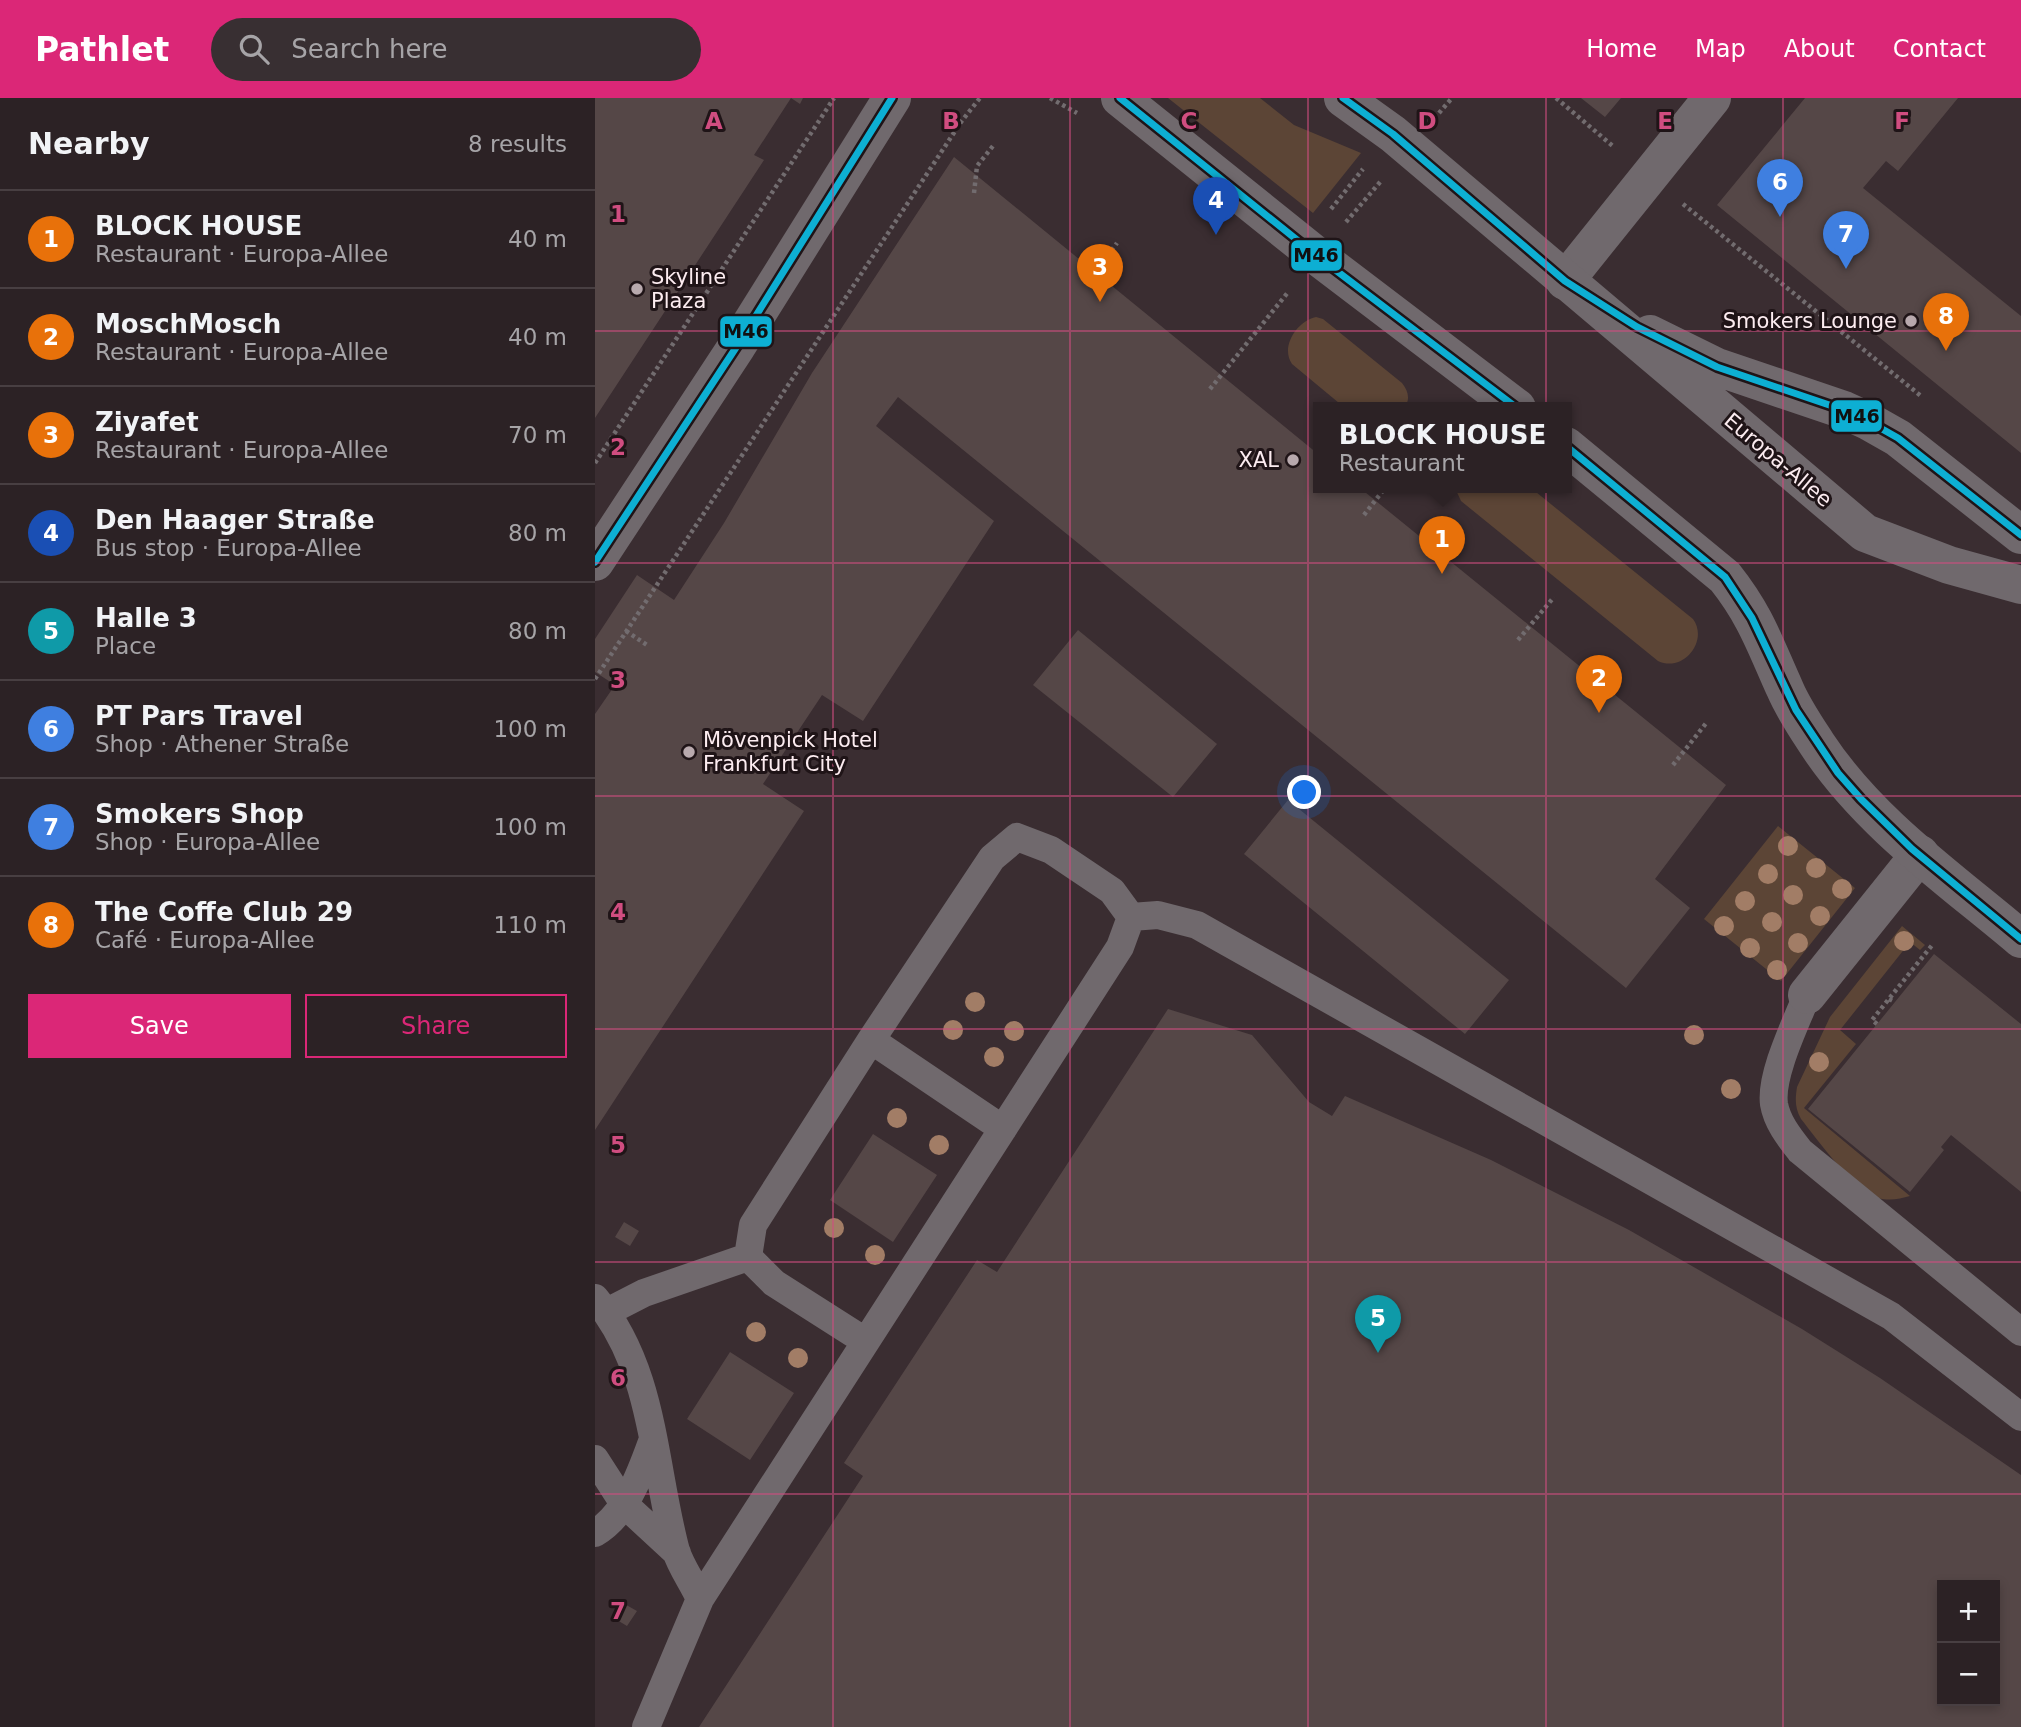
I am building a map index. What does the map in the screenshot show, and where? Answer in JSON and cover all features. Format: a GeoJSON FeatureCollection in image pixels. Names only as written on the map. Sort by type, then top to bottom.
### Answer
{"type":"FeatureCollection","features":[{"type":"Feature","properties":{"kind":"street"},"geometry":{"type":"LineString","coordinates":[[595,562],[737,346],[892,98]]}},
{"type":"Feature","properties":{"kind":"street"},"geometry":{"type":"LineString","coordinates":[[1120,98],[1302,244],[1509,402]]}},
{"type":"Feature","properties":{"kind":"street","name":"Europa-Allee"},"geometry":{"type":"LineString","coordinates":[[1343,98],[1393,134],[1864,533],[1949,565],[2021,585]]}},
{"type":"Feature","properties":{"kind":"street"},"geometry":{"type":"LineString","coordinates":[[1565,281],[1712,98]]}},
{"type":"Feature","properties":{"kind":"street","name":"Europa-Allee"},"geometry":{"type":"LineString","coordinates":[[1565,281],[1637,327],[1717,368],[1845,410],[1868,421],[1898,438],[2021,535]]}},
{"type":"Feature","properties":{"kind":"street"},"geometry":{"type":"LineString","coordinates":[[1572,451],[1725,577],[1745,603],[1763,636],[1786,692],[1818,746],[1856,797],[2021,939]]}},
{"type":"Feature","properties":{"kind":"street"},"geometry":{"type":"LineString","coordinates":[[1807,995],[1920,854]]}},
{"type":"Feature","properties":{"kind":"lane"},"geometry":{"type":"LineString","coordinates":[[748,1257],[753,1225],[992,858],[1017,838],[1051,850],[1112,891],[1131,917]]}},
{"type":"Feature","properties":{"kind":"lane"},"geometry":{"type":"LineString","coordinates":[[1131,917],[1158,915],[1197,925],[1891,1316],[2021,1417]]}},
{"type":"Feature","properties":{"kind":"lane"},"geometry":{"type":"LineString","coordinates":[[646,1727],[701,1599],[1120,947],[1131,917]]}},
{"type":"Feature","properties":{"kind":"lane"},"geometry":{"type":"LineString","coordinates":[[1807,995],[1776,1077],[1774,1104],[1783,1130],[1800,1151],[2021,1332]]}},
{"type":"Feature","properties":{"kind":"lane"},"geometry":{"type":"LineString","coordinates":[[871,1040],[1003,1129]]}},
{"type":"Feature","properties":{"kind":"lane"},"geometry":{"type":"LineString","coordinates":[[701,1599],[677,1553],[641,1385],[622,1339],[601,1305],[748,1257]]}},
{"type":"Feature","properties":{"kind":"lane"},"geometry":{"type":"LineString","coordinates":[[748,1257],[774,1283],[865,1341]]}},
{"type":"Feature","properties":{"kind":"lane"},"geometry":{"type":"LineString","coordinates":[[595,1532],[604,1528],[624,1504],[653,1439]]}},
{"type":"Feature","properties":{"kind":"lane"},"geometry":{"type":"LineString","coordinates":[[595,1459],[624,1504],[677,1553]]}},
{"type":"Feature","properties":{"kind":"path"},"geometry":{"type":"LineString","coordinates":[[595,463],[834,98]]}},
{"type":"Feature","properties":{"kind":"path"},"geometry":{"type":"LineString","coordinates":[[595,679],[961,122],[980,98]]}},
{"type":"Feature","properties":{"kind":"path"},"geometry":{"type":"LineString","coordinates":[[1556,98],[1925,400]]}},
{"type":"Feature","properties":{"kind":"path"},"geometry":{"type":"LineString","coordinates":[[1302,244],[1393,134]]}},
{"type":"Feature","properties":{"kind":"path"},"geometry":{"type":"LineString","coordinates":[[974,193],[977,166],[993,146]]}},
{"type":"Feature","properties":{"kind":"path"},"geometry":{"type":"LineString","coordinates":[[1095,273],[1117,243]]}},
{"type":"Feature","properties":{"kind":"path"},"geometry":{"type":"LineString","coordinates":[[1210,389],[1245,344]]}},
{"type":"Feature","properties":{"kind":"path"},"geometry":{"type":"LineString","coordinates":[[1364,515],[1381,493]]}},
{"type":"Feature","properties":{"kind":"path"},"geometry":{"type":"LineString","coordinates":[[1518,640],[1554,597]]}},
{"type":"Feature","properties":{"kind":"path"},"geometry":{"type":"LineString","coordinates":[[627,631],[647,645]]}},
{"type":"Feature","properties":{"kind":"path"},"geometry":{"type":"LineString","coordinates":[[1673,765],[1707,722]]}},
{"type":"Feature","properties":{"kind":"path"},"geometry":{"type":"LineString","coordinates":[[1877,1024],[1872,1020],[1933,944]]}},
{"type":"Feature","properties":{"kind":"path"},"geometry":{"type":"LineString","coordinates":[[1889,999],[1895,1002]]}},
{"type":"Feature","properties":{"kind":"shaded area"},"geometry":{"type":"Polygon","coordinates":[[[1168,98],[1260,98],[1294,125],[1361,153],[1313,213],[1168,98]]]}},
{"type":"Feature","properties":{"kind":"shaded area"},"geometry":{"type":"Polygon","coordinates":[[[1309,319],[1323,319],[1402,383],[1408,395],[1407,402],[1338,402],[1292,364],[1289,343],[1297,329],[1309,319]]]}},
{"type":"Feature","properties":{"kind":"shaded area"},"geometry":{"type":"Polygon","coordinates":[[[1457,493],[1537,493],[1693,619],[1698,637],[1691,653],[1676,663],[1658,661],[1461,501],[1457,493]]]}},
{"type":"Feature","properties":{"kind":"shaded area"},"geometry":{"type":"Polygon","coordinates":[[[1778,826],[1855,888],[1781,981],[1704,919],[1778,826]]]}},
{"type":"Feature","properties":{"kind":"shaded area"},"geometry":{"type":"Polygon","coordinates":[[[1902,926],[1925,945],[1920,950],[1910,942],[1840,1030],[1856,1044],[1804,1108],[1910,1196],[1886,1199],[1869,1194],[1837,1164],[1801,1119],[1796,1096],[1797,1087],[1830,1017],[1902,926]]]}},
{"type":"Feature","properties":{"kind":"building","name":"Skyline Plaza"},"geometry":{"type":"Polygon","coordinates":[[[595,98],[791,98],[754,155],[764,160],[595,418],[595,98]]]}},
{"type":"Feature","properties":{"kind":"building"},"geometry":{"type":"Polygon","coordinates":[[[791,98],[803,98],[800,104],[791,98]]]}},
{"type":"Feature","properties":{"kind":"building"},"geometry":{"type":"Polygon","coordinates":[[[1581,98],[1621,98],[1605,117],[1581,98]]]}},
{"type":"Feature","properties":{"kind":"building"},"geometry":{"type":"Polygon","coordinates":[[[1805,98],[1958,98],[1898,171],[1886,161],[1863,188],[2021,316],[2021,453],[1717,205],[1805,98]]]}},
{"type":"Feature","properties":{"kind":"building"},"geometry":{"type":"Polygon","coordinates":[[[954,157],[1313,450],[1313,493],[1366,493],[1726,785],[1655,879],[1690,908],[1626,988],[898,397],[876,426],[994,521],[863,721],[822,695],[763,784],[804,811],[595,1130],[595,714],[615,685],[595,672],[595,639],[637,575],[674,600],[724,523],[812,373],[954,157]]]}},
{"type":"Feature","properties":{"kind":"building"},"geometry":{"type":"Polygon","coordinates":[[[1078,630],[1217,744],[1173,797],[1033,685],[1078,630]]]}},
{"type":"Feature","properties":{"kind":"building"},"geometry":{"type":"Polygon","coordinates":[[[1288,800],[1509,980],[1465,1034],[1244,854],[1288,800]]]}},
{"type":"Feature","properties":{"kind":"building"},"geometry":{"type":"Polygon","coordinates":[[[1934,954],[2021,1024],[2021,1192],[1951,1135],[1941,1147],[1944,1150],[1910,1192],[1808,1109],[1934,954]]]}},
{"type":"Feature","properties":{"kind":"building"},"geometry":{"type":"Polygon","coordinates":[[[1168,1009],[1252,1035],[1309,1102],[1332,1116],[1345,1096],[1491,1160],[1629,1230],[1802,1329],[1880,1378],[2021,1475],[2021,1727],[699,1727],[863,1476],[844,1463],[977,1260],[997,1272],[1168,1009]]]}},
{"type":"Feature","properties":{"kind":"building"},"geometry":{"type":"Polygon","coordinates":[[[873,1134],[937,1175],[893,1242],[830,1200],[873,1134]]]}},
{"type":"Feature","properties":{"kind":"building"},"geometry":{"type":"Polygon","coordinates":[[[624,1222],[639,1231],[630,1246],[615,1237],[624,1222]]]}},
{"type":"Feature","properties":{"kind":"building"},"geometry":{"type":"Polygon","coordinates":[[[730,1352],[794,1393],[750,1460],[687,1419],[730,1352]]]}},
{"type":"Feature","properties":{"kind":"building"},"geometry":{"type":"Polygon","coordinates":[[[621,1602],[637,1611],[627,1626],[612,1617],[621,1602]]]}},
{"type":"Feature","properties":{"kind":"transit line","name":"M46"},"geometry":{"type":"LineString","coordinates":[[595,562],[737,346],[892,98]]}},
{"type":"Feature","properties":{"kind":"transit line","name":"M46"},"geometry":{"type":"LineString","coordinates":[[1120,98],[1317,256],[1509,402]]}},
{"type":"Feature","properties":{"kind":"transit line","name":"M46"},"geometry":{"type":"LineString","coordinates":[[1343,98],[1393,134],[1565,281],[1637,327],[1717,367],[1844,410],[1868,421],[1898,438],[2021,535]]}},
{"type":"Feature","properties":{"kind":"transit line","name":"M46"},"geometry":{"type":"LineString","coordinates":[[1572,451],[1725,577],[1752,618],[1796,710],[1838,773],[1912,849],[2021,939]]}},
{"type":"Feature","properties":{"kind":"place","name":"PT Pars Travel"},"geometry":{"type":"Point","coordinates":[1780,217]}},
{"type":"Feature","properties":{"kind":"place","name":"Den Haager Straße"},"geometry":{"type":"Point","coordinates":[1216,235]}},
{"type":"Feature","properties":{"kind":"place","name":"Smokers Shop"},"geometry":{"type":"Point","coordinates":[1846,269]}},
{"type":"Feature","properties":{"kind":"place","name":"Skyline Plaza"},"geometry":{"type":"Point","coordinates":[637,289]}},
{"type":"Feature","properties":{"kind":"place","name":"Ziyafet"},"geometry":{"type":"Point","coordinates":[1100,302]}},
{"type":"Feature","properties":{"kind":"place","name":"Smokers Lounge"},"geometry":{"type":"Point","coordinates":[1911,321]}},
{"type":"Feature","properties":{"kind":"place","name":"The Coffe Club 29"},"geometry":{"type":"Point","coordinates":[1946,351]}},
{"type":"Feature","properties":{"kind":"place","name":"XAL"},"geometry":{"type":"Point","coordinates":[1293,460]}},
{"type":"Feature","properties":{"kind":"place","name":"BLOCK HOUSE"},"geometry":{"type":"Point","coordinates":[1442,574]}},
{"type":"Feature","properties":{"kind":"place","name":"MoschMosch"},"geometry":{"type":"Point","coordinates":[1599,713]}},
{"type":"Feature","properties":{"kind":"place","name":"Mövenpick Hotel Frankfurt City"},"geometry":{"type":"Point","coordinates":[689,752]}},
{"type":"Feature","properties":{"kind":"place","name":"Halle 3"},"geometry":{"type":"Point","coordinates":[1378,1353]}}]}
